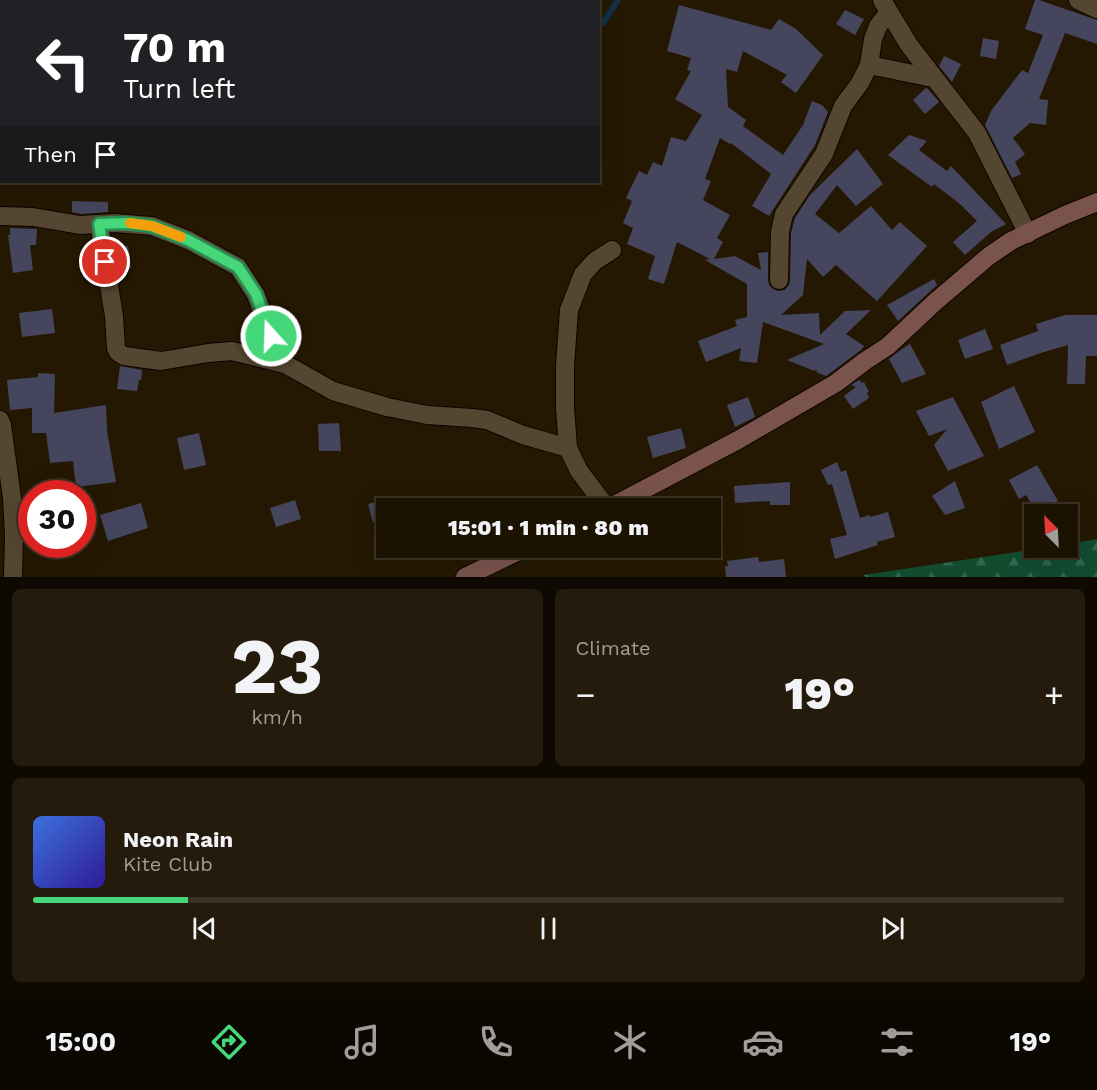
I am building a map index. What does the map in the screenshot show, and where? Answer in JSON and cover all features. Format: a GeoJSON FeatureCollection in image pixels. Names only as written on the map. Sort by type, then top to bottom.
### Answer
{"type":"FeatureCollection","features":[{"type":"Feature","properties":{"kind":"street"},"geometry":{"type":"LineString","coordinates":[[1078,0],[1097,9]]}},
{"type":"Feature","properties":{"kind":"street"},"geometry":{"type":"LineString","coordinates":[[779,280],[780,232],[784,214],[824,154],[843,106],[860,83],[869,65],[873,39],[885,6]]}},
{"type":"Feature","properties":{"kind":"street"},"geometry":{"type":"LineString","coordinates":[[885,6],[909,45],[977,133],[1028,234]]}},
{"type":"Feature","properties":{"kind":"street"},"geometry":{"type":"LineString","coordinates":[[869,65],[933,78]]}},
{"type":"Feature","properties":{"kind":"street"},"geometry":{"type":"LineString","coordinates":[[627,498],[738,440],[836,382],[888,346],[912,321],[989,256],[1011,242],[1065,215],[1097,202]]}},
{"type":"Feature","properties":{"kind":"street"},"geometry":{"type":"LineString","coordinates":[[0,216],[33,217],[80,225],[126,223],[152,226],[188,240],[238,267],[256,294],[271,336],[285,364]]}},
{"type":"Feature","properties":{"kind":"street"},"geometry":{"type":"LineString","coordinates":[[99,224],[114,316],[116,348],[124,356],[161,361],[232,351],[285,364],[333,391],[387,407],[487,420],[523,435],[568,448]]}},
{"type":"Feature","properties":{"kind":"street"},"geometry":{"type":"LineString","coordinates":[[600,498],[579,471],[568,448],[565,377],[569,310],[583,274],[595,261],[612,250]]}},
{"type":"Feature","properties":{"kind":"street"},"geometry":{"type":"LineString","coordinates":[[0,420],[3,436],[6,505],[14,535],[13,577]]}},
{"type":"Feature","properties":{"kind":"street"},"geometry":{"type":"LineString","coordinates":[[465,577],[504,558]]}},
{"type":"Feature","properties":{"kind":"green space"},"geometry":{"type":"Polygon","coordinates":[[[1097,539],[1097,577],[865,577],[864,575],[1024,551],[1024,558],[1078,558],[1078,542],[1097,539]]]}},
{"type":"Feature","properties":{"kind":"building"},"geometry":{"type":"Polygon","coordinates":[[[1035,0],[1097,20],[1097,44],[1065,33],[1039,99],[1048,100],[1046,125],[1030,123],[1013,138],[1025,154],[1015,162],[1021,174],[1012,178],[985,125],[991,111],[1022,70],[1028,73],[1043,35],[1025,29],[1035,0]]]}},
{"type":"Feature","properties":{"kind":"building"},"geometry":{"type":"Polygon","coordinates":[[[679,5],[771,30],[779,19],[796,29],[823,55],[796,93],[781,82],[787,75],[743,51],[737,72],[726,69],[728,107],[746,120],[743,126],[783,155],[803,125],[812,101],[822,105],[828,112],[815,145],[769,216],[752,206],[771,174],[731,143],[720,138],[705,179],[711,181],[703,200],[730,215],[717,238],[723,242],[714,259],[735,256],[761,270],[758,253],[768,252],[769,285],[778,291],[785,290],[790,280],[791,233],[795,218],[810,195],[857,149],[883,184],[856,206],[837,185],[815,214],[839,233],[871,206],[892,230],[900,222],[927,246],[877,301],[836,265],[823,277],[807,259],[803,295],[781,315],[819,313],[820,335],[845,311],[871,310],[846,334],[864,346],[826,376],[787,360],[824,344],[763,322],[757,363],[739,361],[741,348],[706,362],[698,341],[737,326],[735,320],[747,317],[747,284],[705,260],[710,259],[677,242],[664,284],[648,279],[655,256],[627,244],[633,228],[623,223],[632,201],[626,198],[639,171],[647,175],[653,162],[662,166],[671,137],[686,141],[702,115],[675,99],[691,71],[687,70],[691,58],[667,51],[679,5]]]}},
{"type":"Feature","properties":{"kind":"building"},"geometry":{"type":"Polygon","coordinates":[[[845,10],[864,19],[855,35],[836,24],[845,10]]]}},
{"type":"Feature","properties":{"kind":"building"},"geometry":{"type":"Polygon","coordinates":[[[983,38],[999,41],[996,59],[980,56],[983,38]]]}},
{"type":"Feature","properties":{"kind":"building"},"geometry":{"type":"Polygon","coordinates":[[[944,56],[961,64],[952,82],[939,66],[944,56]]]}},
{"type":"Feature","properties":{"kind":"building"},"geometry":{"type":"Polygon","coordinates":[[[926,88],[939,102],[925,114],[913,100],[926,88]]]}},
{"type":"Feature","properties":{"kind":"building"},"geometry":{"type":"Polygon","coordinates":[[[909,135],[927,141],[919,150],[947,171],[951,166],[1006,224],[991,232],[965,255],[953,242],[977,221],[934,184],[932,187],[888,155],[909,135]]]}},
{"type":"Feature","properties":{"kind":"building"},"geometry":{"type":"Polygon","coordinates":[[[72,201],[108,202],[108,212],[81,214],[72,212],[72,201]]]}},
{"type":"Feature","properties":{"kind":"building"},"geometry":{"type":"Polygon","coordinates":[[[10,228],[37,229],[36,245],[30,245],[33,270],[13,273],[8,235],[10,235],[10,228]]]}},
{"type":"Feature","properties":{"kind":"building"},"geometry":{"type":"Polygon","coordinates":[[[128,246],[131,268],[118,270],[114,248],[128,246]]]}},
{"type":"Feature","properties":{"kind":"building"},"geometry":{"type":"Polygon","coordinates":[[[934,279],[937,285],[898,321],[887,305],[934,279]]]}},
{"type":"Feature","properties":{"kind":"building"},"geometry":{"type":"Polygon","coordinates":[[[52,309],[55,333],[22,337],[19,313],[52,309]]]}},
{"type":"Feature","properties":{"kind":"building"},"geometry":{"type":"Polygon","coordinates":[[[1065,315],[1097,315],[1097,356],[1086,356],[1085,384],[1067,384],[1068,345],[1007,365],[1000,345],[1038,331],[1036,324],[1065,315]]]}},
{"type":"Feature","properties":{"kind":"building"},"geometry":{"type":"Polygon","coordinates":[[[985,329],[993,349],[965,359],[958,340],[985,329]]]}},
{"type":"Feature","properties":{"kind":"building"},"geometry":{"type":"Polygon","coordinates":[[[910,344],[926,374],[902,383],[889,359],[910,344]]]}},
{"type":"Feature","properties":{"kind":"building"},"geometry":{"type":"Polygon","coordinates":[[[120,366],[142,370],[137,391],[117,389],[120,366]]]}},
{"type":"Feature","properties":{"kind":"building"},"geometry":{"type":"Polygon","coordinates":[[[38,373],[55,374],[54,413],[106,405],[107,431],[116,482],[96,484],[96,480],[75,480],[73,461],[50,463],[46,433],[32,433],[32,408],[10,410],[7,380],[38,377],[38,373]]]}},
{"type":"Feature","properties":{"kind":"building"},"geometry":{"type":"Polygon","coordinates":[[[859,380],[864,382],[869,398],[853,409],[844,396],[856,387],[851,385],[859,380]]]}},
{"type":"Feature","properties":{"kind":"building"},"geometry":{"type":"Polygon","coordinates":[[[1014,386],[1035,432],[999,449],[981,402],[1014,386]]]}},
{"type":"Feature","properties":{"kind":"building"},"geometry":{"type":"Polygon","coordinates":[[[748,397],[755,417],[735,427],[727,405],[748,397]]]}},
{"type":"Feature","properties":{"kind":"building"},"geometry":{"type":"Polygon","coordinates":[[[953,397],[984,456],[948,471],[934,445],[947,429],[929,436],[916,411],[953,397]]]}},
{"type":"Feature","properties":{"kind":"building"},"geometry":{"type":"Polygon","coordinates":[[[339,423],[341,451],[319,451],[318,424],[339,423]]]}},
{"type":"Feature","properties":{"kind":"building"},"geometry":{"type":"Polygon","coordinates":[[[681,428],[686,448],[653,458],[647,437],[681,428]]]}},
{"type":"Feature","properties":{"kind":"building"},"geometry":{"type":"Polygon","coordinates":[[[199,433],[206,465],[184,470],[177,438],[199,433]]]}},
{"type":"Feature","properties":{"kind":"building"},"geometry":{"type":"Polygon","coordinates":[[[837,462],[841,472],[846,470],[860,518],[888,512],[895,537],[835,559],[830,539],[847,535],[832,484],[828,485],[821,470],[837,462]]]}},
{"type":"Feature","properties":{"kind":"building"},"geometry":{"type":"Polygon","coordinates":[[[1037,465],[1058,501],[1053,504],[1032,504],[1026,495],[1019,499],[1009,480],[1037,465]]]}},
{"type":"Feature","properties":{"kind":"building"},"geometry":{"type":"Polygon","coordinates":[[[955,481],[965,508],[945,515],[932,496],[955,481]]]}},
{"type":"Feature","properties":{"kind":"building"},"geometry":{"type":"Polygon","coordinates":[[[790,482],[790,505],[770,505],[770,501],[735,503],[734,486],[790,482]]]}},
{"type":"Feature","properties":{"kind":"building"},"geometry":{"type":"Polygon","coordinates":[[[295,500],[301,519],[276,527],[270,508],[295,500]]]}},
{"type":"Feature","properties":{"kind":"building"},"geometry":{"type":"Polygon","coordinates":[[[376,502],[376,521],[373,522],[368,504],[376,502]]]}},
{"type":"Feature","properties":{"kind":"building"},"geometry":{"type":"Polygon","coordinates":[[[141,503],[148,528],[108,541],[100,515],[141,503]]]}},
{"type":"Feature","properties":{"kind":"building"},"geometry":{"type":"Polygon","coordinates":[[[758,557],[759,562],[784,559],[786,577],[726,577],[727,561],[758,557]]]}},
{"type":"Feature","properties":{"kind":"waterway"},"geometry":{"type":"LineString","coordinates":[[603,23],[618,0]]}},
{"type":"Feature","properties":{"kind":"slow traffic"},"geometry":{"type":"LineString","coordinates":[[130,223],[152,226],[181,237]]}},
{"type":"Feature","properties":{"kind":"route"},"geometry":{"type":"LineString","coordinates":[[105,262],[99,224],[114,222],[152,226],[188,240],[238,267],[256,294],[271,336]]}}]}
